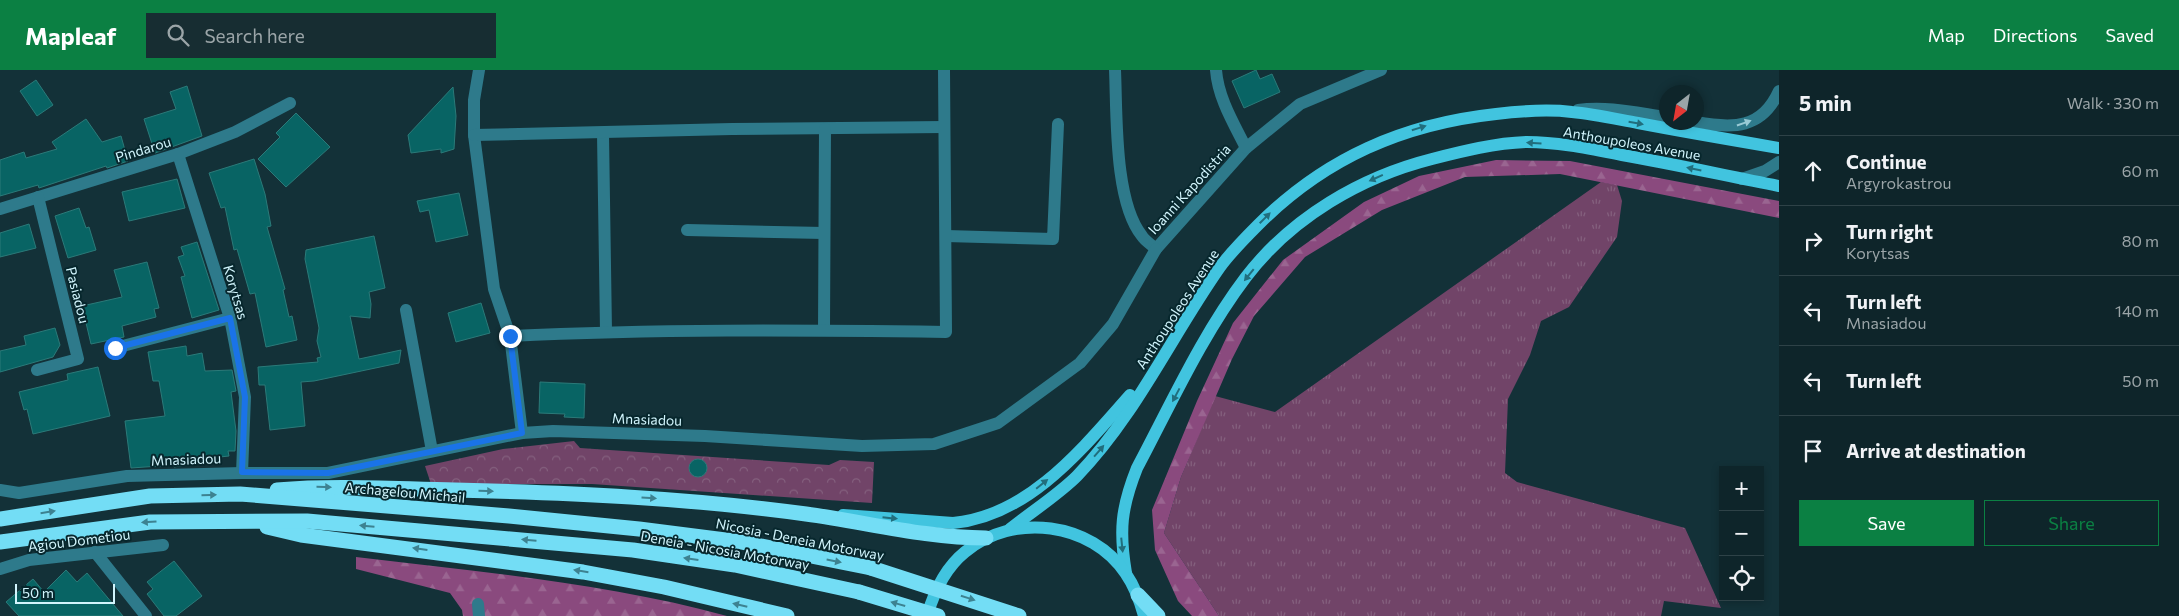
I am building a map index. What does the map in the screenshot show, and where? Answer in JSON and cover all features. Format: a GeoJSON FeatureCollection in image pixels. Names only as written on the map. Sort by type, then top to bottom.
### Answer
{"type":"FeatureCollection","features":[{"type":"Feature","properties":{"kind":"highway"},"geometry":{"type":"LineString","coordinates":[[240,494],[314,487],[507,491],[649,498],[806,514],[951,538],[986,538]]}},
{"type":"Feature","properties":{"kind":"highway","name":"Archagelou Michail"},"geometry":{"type":"LineString","coordinates":[[0,519],[150,496],[240,494],[509,516]]}},
{"type":"Feature","properties":{"kind":"highway","name":"Nicosia - Deneia Motorway"},"geometry":{"type":"LineString","coordinates":[[509,516],[741,542],[871,568],[1019,616]]}},
{"type":"Feature","properties":{"kind":"highway"},"geometry":{"type":"LineString","coordinates":[[0,542],[150,522],[232,520],[301,535],[583,572],[664,586],[788,616]]}},
{"type":"Feature","properties":{"kind":"highway","name":"Deneia - Nicosia Motorway"},"geometry":{"type":"LineString","coordinates":[[232,520],[306,521],[633,550],[735,565],[859,592],[938,616]]}},
{"type":"Feature","properties":{"kind":"highway"},"geometry":{"type":"LineString","coordinates":[[1138,595],[1158,616]]}},
{"type":"Feature","properties":{"kind":"main road","name":"Anthoupoleos Avenue"},"geometry":{"type":"LineString","coordinates":[[1010,529],[1076,477],[1107,441],[1222,265],[1243,240],[1273,210],[1325,170],[1389,138],[1425,126],[1468,117],[1526,110],[1571,111],[1779,148]]}},
{"type":"Feature","properties":{"kind":"main road","name":"Anthoupoleos Avenue"},"geometry":{"type":"LineString","coordinates":[[1126,573],[1121,536],[1128,492],[1137,468],[1222,311],[1247,276],[1269,252],[1299,224],[1346,192],[1399,167],[1474,148],[1526,142],[1578,147],[1779,186]]}},
{"type":"Feature","properties":{"kind":"main road"},"geometry":{"type":"LineString","coordinates":[[806,514],[866,515],[953,523],[971,521],[1004,509],[1042,484],[1089,442],[1134,391],[1174,341]]}},
{"type":"Feature","properties":{"kind":"main road"},"geometry":{"type":"LineString","coordinates":[[927,616],[935,591],[946,572],[965,552],[986,538],[1010,529],[1036,526],[1062,530],[1078,536],[1108,554],[1126,573],[1138,595],[1144,616]]}},
{"type":"Feature","properties":{"kind":"street"},"geometry":{"type":"LineString","coordinates":[[479,70],[474,100],[474,135],[494,289],[510,336],[522,433]]}},
{"type":"Feature","properties":{"kind":"street"},"geometry":{"type":"LineString","coordinates":[[510,336],[606,331],[824,330],[946,332],[944,70]]}},
{"type":"Feature","properties":{"kind":"street","name":"Ioanni Kapodistria"},"geometry":{"type":"LineString","coordinates":[[1114,70],[1119,153],[1128,211],[1142,237],[1156,249],[1246,148],[1300,104],[1381,70]]}},
{"type":"Feature","properties":{"kind":"street"},"geometry":{"type":"LineString","coordinates":[[1216,70],[1217,82],[1226,106],[1246,148]]}},
{"type":"Feature","properties":{"kind":"street"},"geometry":{"type":"LineString","coordinates":[[1704,124],[1715,126],[1739,126],[1763,113],[1772,105],[1779,91]]}},
{"type":"Feature","properties":{"kind":"street","name":"Pindarou"},"geometry":{"type":"LineString","coordinates":[[0,209],[178,154],[235,132],[290,103]]}},
{"type":"Feature","properties":{"kind":"street"},"geometry":{"type":"LineString","coordinates":[[1571,111],[1593,108],[1624,110],[1659,116]]}},
{"type":"Feature","properties":{"kind":"street"},"geometry":{"type":"LineString","coordinates":[[946,236],[1053,239],[1058,124]]}},
{"type":"Feature","properties":{"kind":"street"},"geometry":{"type":"LineString","coordinates":[[474,135],[603,134],[723,129],[944,127]]}},
{"type":"Feature","properties":{"kind":"street"},"geometry":{"type":"LineString","coordinates":[[824,330],[825,129]]}},
{"type":"Feature","properties":{"kind":"street"},"geometry":{"type":"LineString","coordinates":[[603,134],[606,331]]}},
{"type":"Feature","properties":{"kind":"street","name":"Korytsas"},"geometry":{"type":"LineString","coordinates":[[178,154],[230,318],[245,397],[242,472]]}},
{"type":"Feature","properties":{"kind":"street"},"geometry":{"type":"LineString","coordinates":[[1742,179],[1765,171],[1779,162]]}},
{"type":"Feature","properties":{"kind":"street","name":"Pasiadou"},"geometry":{"type":"LineString","coordinates":[[37,370],[78,359],[38,197]]}},
{"type":"Feature","properties":{"kind":"street"},"geometry":{"type":"LineString","coordinates":[[688,230],[824,233]]}},
{"type":"Feature","properties":{"kind":"street","name":"Mnasiadou"},"geometry":{"type":"LineString","coordinates":[[0,490],[20,493],[127,476],[242,472],[328,473],[522,433],[553,430],[705,436],[862,446],[934,444],[998,423],[1080,363],[1113,324],[1156,249]]}},
{"type":"Feature","properties":{"kind":"street"},"geometry":{"type":"LineString","coordinates":[[406,310],[432,451]]}},
{"type":"Feature","properties":{"kind":"street"},"geometry":{"type":"LineString","coordinates":[[115,348],[230,318]]}},
{"type":"Feature","properties":{"kind":"street","name":"Agiou Dometiou"},"geometry":{"type":"LineString","coordinates":[[0,569],[29,560],[162,545]]}},
{"type":"Feature","properties":{"kind":"street"},"geometry":{"type":"LineString","coordinates":[[95,552],[146,616]]}},
{"type":"Feature","properties":{"kind":"green space"},"geometry":{"type":"Polygon","coordinates":[[[1496,160],[1570,161],[1779,201],[1779,218],[1560,174],[1465,177],[1382,210],[1305,257],[1254,316],[1232,359],[1181,477],[1164,533],[1219,616],[1192,616],[1178,601],[1155,550],[1152,510],[1197,401],[1233,323],[1283,260],[1364,202],[1419,176],[1496,160]]]}},
{"type":"Feature","properties":{"kind":"green space"},"geometry":{"type":"Polygon","coordinates":[[[1601,182],[1617,185],[1622,201],[1617,237],[1569,307],[1541,321],[1530,355],[1508,399],[1505,473],[1517,482],[1685,528],[1721,608],[1664,601],[1661,616],[1219,616],[1164,533],[1181,477],[1215,396],[1275,412],[1601,182]]]}},
{"type":"Feature","properties":{"kind":"green space"},"geometry":{"type":"Polygon","coordinates":[[[574,441],[580,448],[829,465],[840,460],[874,462],[872,503],[592,484],[431,484],[425,466],[503,449],[574,441]]]}},
{"type":"Feature","properties":{"kind":"green space"},"geometry":{"type":"Polygon","coordinates":[[[356,557],[589,587],[635,595],[727,616],[463,616],[462,610],[450,593],[356,569],[356,557]]]}},
{"type":"Feature","properties":{"kind":"building"},"geometry":{"type":"Polygon","coordinates":[[[1256,70],[1260,79],[1272,74],[1280,92],[1244,108],[1232,81],[1256,70]]]}},
{"type":"Feature","properties":{"kind":"building"},"geometry":{"type":"Polygon","coordinates":[[[36,80],[53,105],[37,116],[20,91],[36,80]]]}},
{"type":"Feature","properties":{"kind":"building"},"geometry":{"type":"Polygon","coordinates":[[[187,86],[202,136],[155,153],[144,119],[176,109],[170,92],[187,86]]]}},
{"type":"Feature","properties":{"kind":"building"},"geometry":{"type":"Polygon","coordinates":[[[453,87],[456,116],[454,149],[441,153],[441,149],[411,153],[408,135],[453,87]]]}},
{"type":"Feature","properties":{"kind":"building"},"geometry":{"type":"Polygon","coordinates":[[[296,113],[330,147],[286,187],[258,159],[280,137],[276,133],[296,113]]]}},
{"type":"Feature","properties":{"kind":"building"},"geometry":{"type":"Polygon","coordinates":[[[86,119],[102,142],[121,136],[128,161],[107,168],[106,166],[39,188],[38,185],[0,196],[0,160],[24,152],[26,158],[57,149],[52,142],[86,119]]]}},
{"type":"Feature","properties":{"kind":"building"},"geometry":{"type":"Polygon","coordinates":[[[254,159],[265,194],[271,226],[267,227],[285,289],[283,290],[289,317],[292,316],[297,340],[266,347],[255,293],[250,294],[237,249],[234,250],[225,207],[221,208],[209,173],[254,159]]]}},
{"type":"Feature","properties":{"kind":"building"},"geometry":{"type":"Polygon","coordinates":[[[177,179],[185,208],[129,221],[122,192],[177,179]]]}},
{"type":"Feature","properties":{"kind":"building"},"geometry":{"type":"Polygon","coordinates":[[[459,193],[468,235],[436,242],[429,210],[420,212],[417,201],[459,193]]]}},
{"type":"Feature","properties":{"kind":"building"},"geometry":{"type":"Polygon","coordinates":[[[79,208],[86,228],[89,227],[96,250],[68,258],[55,216],[79,208]]]}},
{"type":"Feature","properties":{"kind":"building"},"geometry":{"type":"Polygon","coordinates":[[[29,224],[36,248],[0,257],[0,233],[29,224]]]}},
{"type":"Feature","properties":{"kind":"building"},"geometry":{"type":"Polygon","coordinates":[[[374,236],[385,288],[369,292],[371,304],[370,318],[350,316],[359,359],[401,350],[399,363],[301,382],[305,426],[270,430],[265,385],[259,385],[258,367],[318,362],[317,358],[321,357],[317,341],[319,328],[305,259],[306,250],[374,236]]]}},
{"type":"Feature","properties":{"kind":"building"},"geometry":{"type":"Polygon","coordinates":[[[197,242],[219,310],[192,318],[181,277],[185,276],[178,257],[184,255],[181,247],[197,242]]]}},
{"type":"Feature","properties":{"kind":"building"},"geometry":{"type":"Polygon","coordinates":[[[147,262],[159,308],[154,309],[156,317],[122,326],[124,337],[91,344],[82,306],[122,297],[114,270],[147,262]]]}},
{"type":"Feature","properties":{"kind":"building"},"geometry":{"type":"Polygon","coordinates":[[[481,303],[490,333],[456,342],[448,313],[481,303]]]}},
{"type":"Feature","properties":{"kind":"building"},"geometry":{"type":"Polygon","coordinates":[[[55,328],[60,345],[53,357],[0,372],[0,351],[26,345],[24,336],[55,328]]]}},
{"type":"Feature","properties":{"kind":"building"},"geometry":{"type":"Polygon","coordinates":[[[186,346],[187,356],[202,353],[205,371],[232,370],[236,391],[231,392],[236,431],[235,451],[228,451],[229,456],[201,459],[201,463],[174,467],[174,465],[131,468],[125,421],[165,416],[159,381],[153,381],[148,352],[186,346]]]}},
{"type":"Feature","properties":{"kind":"building"},"geometry":{"type":"Polygon","coordinates":[[[98,367],[110,416],[33,434],[27,409],[24,410],[19,392],[68,380],[67,374],[98,367]]]}},
{"type":"Feature","properties":{"kind":"building"},"geometry":{"type":"Polygon","coordinates":[[[540,382],[585,384],[584,418],[564,417],[565,414],[539,413],[540,382]]]}},
{"type":"Feature","properties":{"kind":"building"},"geometry":{"type":"Polygon","coordinates":[[[698,459],[704,462],[707,468],[704,474],[698,477],[692,474],[689,468],[692,462],[698,459]]]}},
{"type":"Feature","properties":{"kind":"building"},"geometry":{"type":"Polygon","coordinates":[[[174,561],[202,596],[176,616],[164,616],[147,594],[153,589],[147,582],[174,561]]]}},
{"type":"Feature","properties":{"kind":"building"},"geometry":{"type":"Polygon","coordinates":[[[66,570],[77,582],[87,573],[123,616],[19,616],[6,602],[33,579],[44,592],[66,570]]]}},
{"type":"Feature","properties":{"kind":"route"},"geometry":{"type":"LineString","coordinates":[[115,348],[230,318],[245,397],[242,472],[328,473],[522,433],[510,336]]}}]}
